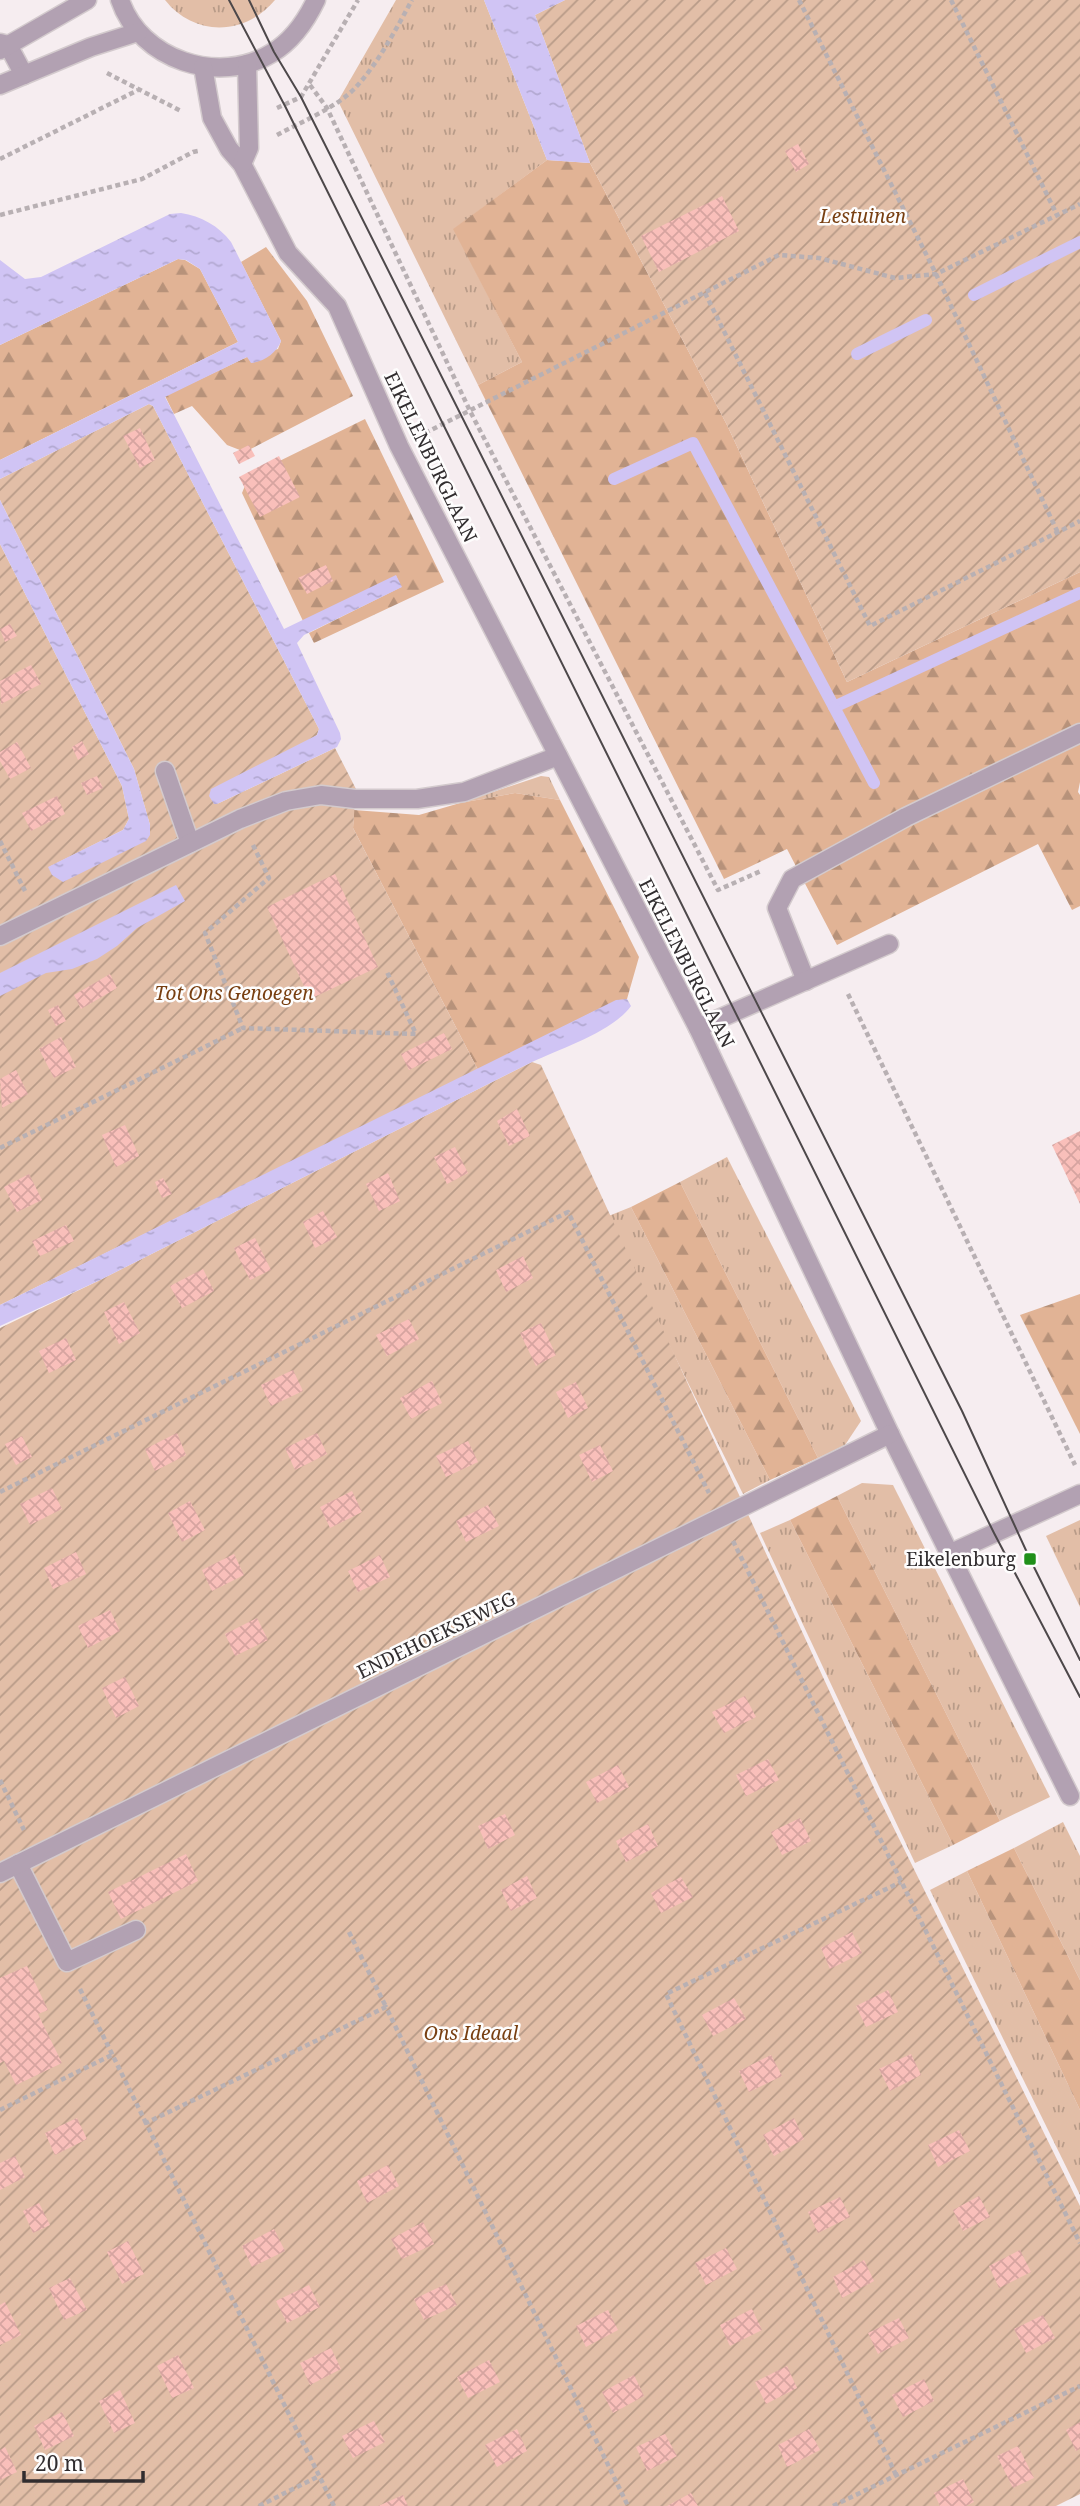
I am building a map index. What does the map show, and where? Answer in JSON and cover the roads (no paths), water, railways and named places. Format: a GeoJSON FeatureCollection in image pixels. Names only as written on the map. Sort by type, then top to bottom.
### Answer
{"type":"FeatureCollection","features":[{"type":"Feature","properties":{"kind":"street"},"geometry":{"type":"LineString","coordinates":[[24,75],[3,46],[87,0]]}},
{"type":"Feature","properties":{"kind":"street"},"geometry":{"type":"LineString","coordinates":[[120,0],[138,32],[156,48],[178,61],[203,67],[225,68],[247,64],[274,52],[299,30],[316,0]]}},
{"type":"Feature","properties":{"kind":"street"},"geometry":{"type":"LineString","coordinates":[[0,85],[91,47],[138,32]]}},
{"type":"Feature","properties":{"kind":"street"},"geometry":{"type":"LineString","coordinates":[[242,164],[249,148],[247,64]]}},
{"type":"Feature","properties":{"kind":"street","name":"EIKELENBURGLAAN"},"geometry":{"type":"LineString","coordinates":[[203,67],[212,118],[229,149],[242,164],[288,253],[337,306],[399,446],[698,1028],[949,1554],[1075,1794]]}},
{"type":"Feature","properties":{"kind":"street"},"geometry":{"type":"LineString","coordinates":[[806,981],[777,908],[792,879],[906,817],[1080,733]]}},
{"type":"Feature","properties":{"kind":"street"},"geometry":{"type":"LineString","coordinates":[[0,936],[240,819],[286,802],[321,795],[355,799],[417,799],[464,792],[558,756]]}},
{"type":"Feature","properties":{"kind":"street"},"geometry":{"type":"LineString","coordinates":[[165,771],[190,843]]}},
{"type":"Feature","properties":{"kind":"street"},"geometry":{"type":"LineString","coordinates":[[698,1028],[889,944]]}},
{"type":"Feature","properties":{"kind":"street","name":"ENDEHOEKSEWEG"},"geometry":{"type":"LineString","coordinates":[[0,1873],[890,1434]]}},
{"type":"Feature","properties":{"kind":"street"},"geometry":{"type":"LineString","coordinates":[[949,1554],[1080,1494]]}},
{"type":"Feature","properties":{"kind":"street"},"geometry":{"type":"LineString","coordinates":[[18,1864],[67,1962],[136,1930]]}},
{"type":"Feature","properties":{"kind":"water"},"geometry":{"type":"Polygon","coordinates":[[[484,0],[565,0],[535,15],[590,163],[547,160],[484,0]]]}},
{"type":"Feature","properties":{"kind":"water"},"geometry":{"type":"Polygon","coordinates":[[[181,213],[209,223],[231,242],[281,341],[265,359],[251,363],[247,357],[165,397],[284,629],[396,575],[402,587],[304,635],[297,643],[340,733],[341,739],[337,747],[217,804],[214,804],[209,796],[211,789],[317,735],[319,729],[153,406],[149,404],[0,479],[0,460],[238,342],[200,269],[186,260],[178,259],[0,345],[0,260],[25,279],[41,277],[170,214],[181,213]]]}},
{"type":"Feature","properties":{"kind":"water"},"geometry":{"type":"Polygon","coordinates":[[[0,500],[134,769],[150,825],[150,835],[146,841],[63,882],[52,875],[48,867],[123,830],[129,819],[122,786],[0,544],[0,500]]]}},
{"type":"Feature","properties":{"kind":"water"},"geometry":{"type":"Polygon","coordinates":[[[176,885],[185,901],[137,928],[97,959],[72,969],[46,973],[0,996],[0,973],[176,885]]]}},
{"type":"Feature","properties":{"kind":"water"},"geometry":{"type":"Polygon","coordinates":[[[627,999],[631,1006],[612,1024],[599,1031],[532,1062],[98,1281],[0,1326],[0,1305],[616,1000],[627,999]]]}},
{"type":"Feature","properties":{"kind":"waterway"},"geometry":{"type":"LineString","coordinates":[[974,295],[1080,242]]}},
{"type":"Feature","properties":{"kind":"waterway"},"geometry":{"type":"LineString","coordinates":[[857,354],[926,320]]}},
{"type":"Feature","properties":{"kind":"waterway"},"geometry":{"type":"LineString","coordinates":[[614,479],[693,443],[834,707],[1080,593]]}},
{"type":"Feature","properties":{"kind":"waterway"},"geometry":{"type":"LineString","coordinates":[[834,707],[874,783]]}},
{"type":"Feature","properties":{"kind":"tram line"},"geometry":{"type":"LineString","coordinates":[[229,0],[285,106],[994,1533],[1080,1697]]}},
{"type":"Feature","properties":{"kind":"tram line"},"geometry":{"type":"LineString","coordinates":[[249,0],[274,52],[301,97],[962,1411],[1080,1660]]}},
{"type":"Feature","properties":{"kind":"place","name":"Eikelenburg"},"geometry":{"type":"Point","coordinates":[1030,1559]}},
{"type":"Feature","properties":{"kind":"park label","name":"Lestuinen"},"geometry":{"type":"Point","coordinates":[863,216]}},
{"type":"Feature","properties":{"kind":"park label","name":"Tot Ons Genoegen"},"geometry":{"type":"Point","coordinates":[234,993]}},
{"type":"Feature","properties":{"kind":"park label","name":"Ons Ideaal"},"geometry":{"type":"Point","coordinates":[471,2033]}}]}
